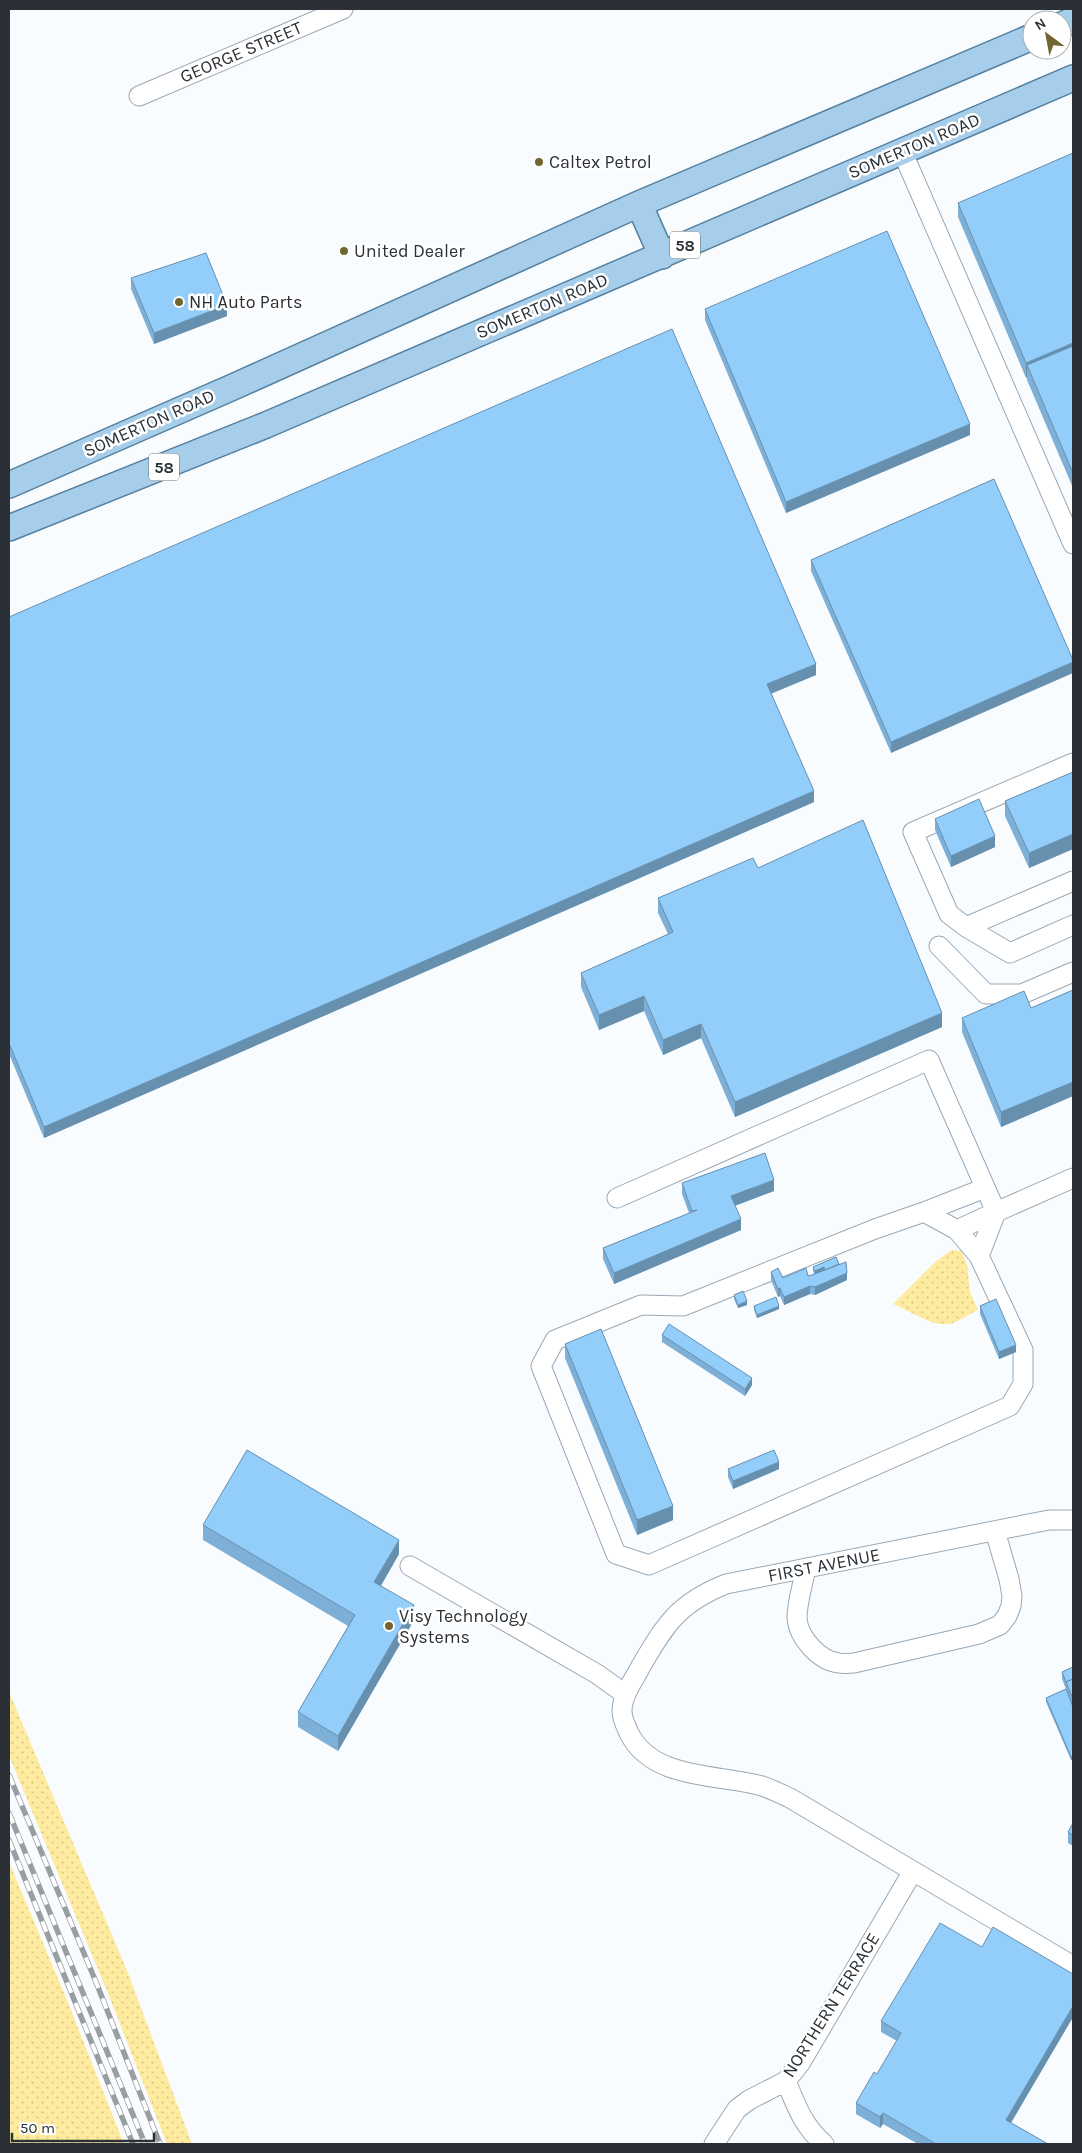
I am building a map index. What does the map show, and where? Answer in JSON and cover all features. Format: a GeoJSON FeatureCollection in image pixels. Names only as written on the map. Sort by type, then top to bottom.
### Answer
{"type":"FeatureCollection","features":[{"type":"Feature","properties":{"kind":"main road","name":"SOMERTON ROAD"},"geometry":{"type":"LineString","coordinates":[[9,485],[233,387],[638,204],[1022,42]]}},
{"type":"Feature","properties":{"kind":"main road","name":"SOMERTON ROAD"},"geometry":{"type":"LineString","coordinates":[[9,528],[266,425],[1073,78]]}},
{"type":"Feature","properties":{"kind":"main road"},"geometry":{"type":"LineString","coordinates":[[638,204],[662,256]]}},
{"type":"Feature","properties":{"kind":"street","name":"GEORGE STREET"},"geometry":{"type":"LineString","coordinates":[[139,96],[343,9]]}},
{"type":"Feature","properties":{"kind":"street"},"geometry":{"type":"LineString","coordinates":[[902,151],[1073,544]]}},
{"type":"Feature","properties":{"kind":"street"},"geometry":{"type":"LineString","coordinates":[[1073,763],[913,832],[949,914],[966,927],[1010,953],[1073,925]]}},
{"type":"Feature","properties":{"kind":"street"},"geometry":{"type":"LineString","coordinates":[[966,927],[1073,881]]}},
{"type":"Feature","properties":{"kind":"street"},"geometry":{"type":"LineString","coordinates":[[939,946],[986,994],[1022,994],[1073,972]]}},
{"type":"Feature","properties":{"kind":"street"},"geometry":{"type":"LineString","coordinates":[[617,1198],[929,1060],[996,1212],[979,1256]]}},
{"type":"Feature","properties":{"kind":"street"},"geometry":{"type":"LineString","coordinates":[[957,1230],[1073,1178]]}},
{"type":"Feature","properties":{"kind":"street"},"geometry":{"type":"LineString","coordinates":[[924,1212],[957,1230],[979,1256],[1023,1350],[1022,1384],[1010,1406],[649,1565],[616,1554],[541,1366],[555,1340],[641,1305],[683,1306],[875,1229],[985,1188]]}},
{"type":"Feature","properties":{"kind":"street","name":"FIRST AVENUE"},"geometry":{"type":"LineString","coordinates":[[625,1694],[656,1642],[673,1618],[688,1603],[726,1584],[1049,1520],[1073,1520]]}},
{"type":"Feature","properties":{"kind":"street"},"geometry":{"type":"LineString","coordinates":[[806,1568],[797,1617],[805,1638],[813,1650],[826,1659],[838,1663],[854,1663],[980,1634],[1000,1625],[1007,1616],[1012,1596],[995,1531]]}},
{"type":"Feature","properties":{"kind":"street"},"geometry":{"type":"LineString","coordinates":[[410,1566],[597,1674],[625,1694],[622,1711],[624,1723],[632,1739],[644,1753],[657,1762],[676,1769],[762,1786],[790,1798],[1073,1966]]}},
{"type":"Feature","properties":{"kind":"street","name":"NORTHERN TERRACE"},"geometry":{"type":"LineString","coordinates":[[714,2144],[737,2109],[749,2100],[786,2081],[800,2062],[913,1871]]}},
{"type":"Feature","properties":{"kind":"street"},"geometry":{"type":"LineString","coordinates":[[786,2081],[801,2117],[824,2144]]}},
{"type":"Feature","properties":{"kind":"shaded area"},"geometry":{"type":"Polygon","coordinates":[[[952,1250],[961,1251],[967,1264],[970,1292],[978,1310],[956,1322],[942,1324],[928,1321],[893,1304],[936,1261],[952,1250]]]}},
{"type":"Feature","properties":{"kind":"shaded area"},"geometry":{"type":"Polygon","coordinates":[[[9,1692],[128,1973],[192,2144],[167,2144],[107,1991],[9,1756],[9,1692]]]}},
{"type":"Feature","properties":{"kind":"shaded area"},"geometry":{"type":"Polygon","coordinates":[[[9,1862],[67,2000],[124,2144],[9,2144],[9,1862]]]}},
{"type":"Feature","properties":{"kind":"building"},"geometry":{"type":"Polygon","coordinates":[[[1073,153],[1073,343],[1026,363],[958,203],[1073,153]]]}},
{"type":"Feature","properties":{"kind":"building"},"geometry":{"type":"Polygon","coordinates":[[[887,231],[970,424],[786,502],[705,309],[887,231]]]}},
{"type":"Feature","properties":{"kind":"building","name":"NH Auto Parts"},"geometry":{"type":"Polygon","coordinates":[[[206,253],[227,305],[154,333],[131,278],[206,253]]]}},
{"type":"Feature","properties":{"kind":"building"},"geometry":{"type":"Polygon","coordinates":[[[672,329],[816,664],[767,684],[814,791],[44,1127],[9,1043],[9,617],[672,329]]]}},
{"type":"Feature","properties":{"kind":"building"},"geometry":{"type":"Polygon","coordinates":[[[1073,346],[1073,473],[1027,365],[1073,346]]]}},
{"type":"Feature","properties":{"kind":"building"},"geometry":{"type":"Polygon","coordinates":[[[994,479],[1073,662],[891,742],[811,560],[994,479]]]}},
{"type":"Feature","properties":{"kind":"building"},"geometry":{"type":"Polygon","coordinates":[[[1073,772],[1073,834],[1029,853],[1005,801],[1073,772]]]}},
{"type":"Feature","properties":{"kind":"building"},"geometry":{"type":"Polygon","coordinates":[[[979,799],[995,836],[951,856],[935,819],[979,799]]]}},
{"type":"Feature","properties":{"kind":"building"},"geometry":{"type":"Polygon","coordinates":[[[863,820],[942,1013],[735,1102],[701,1024],[663,1040],[644,996],[599,1015],[581,973],[673,932],[658,898],[753,858],[758,868],[863,820]]]}},
{"type":"Feature","properties":{"kind":"building"},"geometry":{"type":"Polygon","coordinates":[[[1073,990],[1073,1082],[1001,1112],[962,1018],[1024,991],[1031,1008],[1073,990]]]}},
{"type":"Feature","properties":{"kind":"building"},"geometry":{"type":"Polygon","coordinates":[[[765,1153],[774,1180],[731,1196],[741,1219],[614,1273],[603,1248],[697,1210],[692,1211],[682,1183],[765,1153]]]}},
{"type":"Feature","properties":{"kind":"building"},"geometry":{"type":"Polygon","coordinates":[[[836,1257],[839,1264],[825,1270],[824,1267],[815,1271],[813,1267],[836,1257]]]}},
{"type":"Feature","properties":{"kind":"building"},"geometry":{"type":"Polygon","coordinates":[[[846,1262],[847,1273],[815,1287],[810,1286],[784,1297],[780,1288],[778,1289],[771,1272],[778,1268],[783,1278],[806,1268],[808,1276],[846,1262]]]}},
{"type":"Feature","properties":{"kind":"building"},"geometry":{"type":"Polygon","coordinates":[[[743,1291],[747,1301],[738,1305],[734,1295],[743,1291]]]}},
{"type":"Feature","properties":{"kind":"building"},"geometry":{"type":"Polygon","coordinates":[[[776,1297],[779,1306],[757,1315],[754,1306],[776,1297]]]}},
{"type":"Feature","properties":{"kind":"building"},"geometry":{"type":"Polygon","coordinates":[[[996,1299],[1016,1345],[999,1352],[980,1306],[996,1299]]]}},
{"type":"Feature","properties":{"kind":"building"},"geometry":{"type":"Polygon","coordinates":[[[669,1324],[752,1378],[745,1389],[662,1335],[669,1324]]]}},
{"type":"Feature","properties":{"kind":"building"},"geometry":{"type":"Polygon","coordinates":[[[601,1329],[673,1506],[637,1520],[565,1344],[601,1329]]]}},
{"type":"Feature","properties":{"kind":"building"},"geometry":{"type":"Polygon","coordinates":[[[247,1450],[399,1540],[374,1582],[414,1605],[338,1736],[298,1712],[355,1615],[203,1525],[247,1450]]]}},
{"type":"Feature","properties":{"kind":"building"},"geometry":{"type":"Polygon","coordinates":[[[774,1450],[779,1462],[733,1481],[728,1469],[774,1450]]]}},
{"type":"Feature","properties":{"kind":"building"},"geometry":{"type":"Polygon","coordinates":[[[1073,1667],[1073,1679],[1066,1682],[1062,1672],[1073,1667]]]}},
{"type":"Feature","properties":{"kind":"building"},"geometry":{"type":"Polygon","coordinates":[[[1073,1679],[1073,1699],[1066,1682],[1073,1679]]]}},
{"type":"Feature","properties":{"kind":"building"},"geometry":{"type":"Polygon","coordinates":[[[1066,1689],[1073,1707],[1073,1756],[1071,1757],[1046,1698],[1066,1689]]]}},
{"type":"Feature","properties":{"kind":"building"},"geometry":{"type":"Polygon","coordinates":[[[1073,1823],[1073,1835],[1068,1832],[1073,1823]]]}},
{"type":"Feature","properties":{"kind":"building"},"geometry":{"type":"Polygon","coordinates":[[[940,1923],[982,1947],[993,1927],[1073,1974],[1073,2006],[1006,2120],[1048,2144],[936,2144],[883,2113],[880,2117],[856,2103],[874,2072],[877,2074],[901,2033],[881,2021],[940,1923]]]}},
{"type":"Feature","properties":{"kind":"railway"},"geometry":{"type":"LineString","coordinates":[[9,1775],[96,1982],[160,2144]]}},
{"type":"Feature","properties":{"kind":"railway"},"geometry":{"type":"LineString","coordinates":[[9,1813],[145,2144]]}},
{"type":"Feature","properties":{"kind":"railway"},"geometry":{"type":"LineString","coordinates":[[9,1840],[133,2144]]}},
{"type":"Feature","properties":{"kind":"place","name":"Caltex Petrol"},"geometry":{"type":"Point","coordinates":[539,162]}},
{"type":"Feature","properties":{"kind":"place","name":"United Dealer"},"geometry":{"type":"Point","coordinates":[344,251]}},
{"type":"Feature","properties":{"kind":"place","name":"NH Auto Parts"},"geometry":{"type":"Point","coordinates":[179,302]}},
{"type":"Feature","properties":{"kind":"place","name":"Visy Technology Systems"},"geometry":{"type":"Point","coordinates":[389,1626]}}]}
